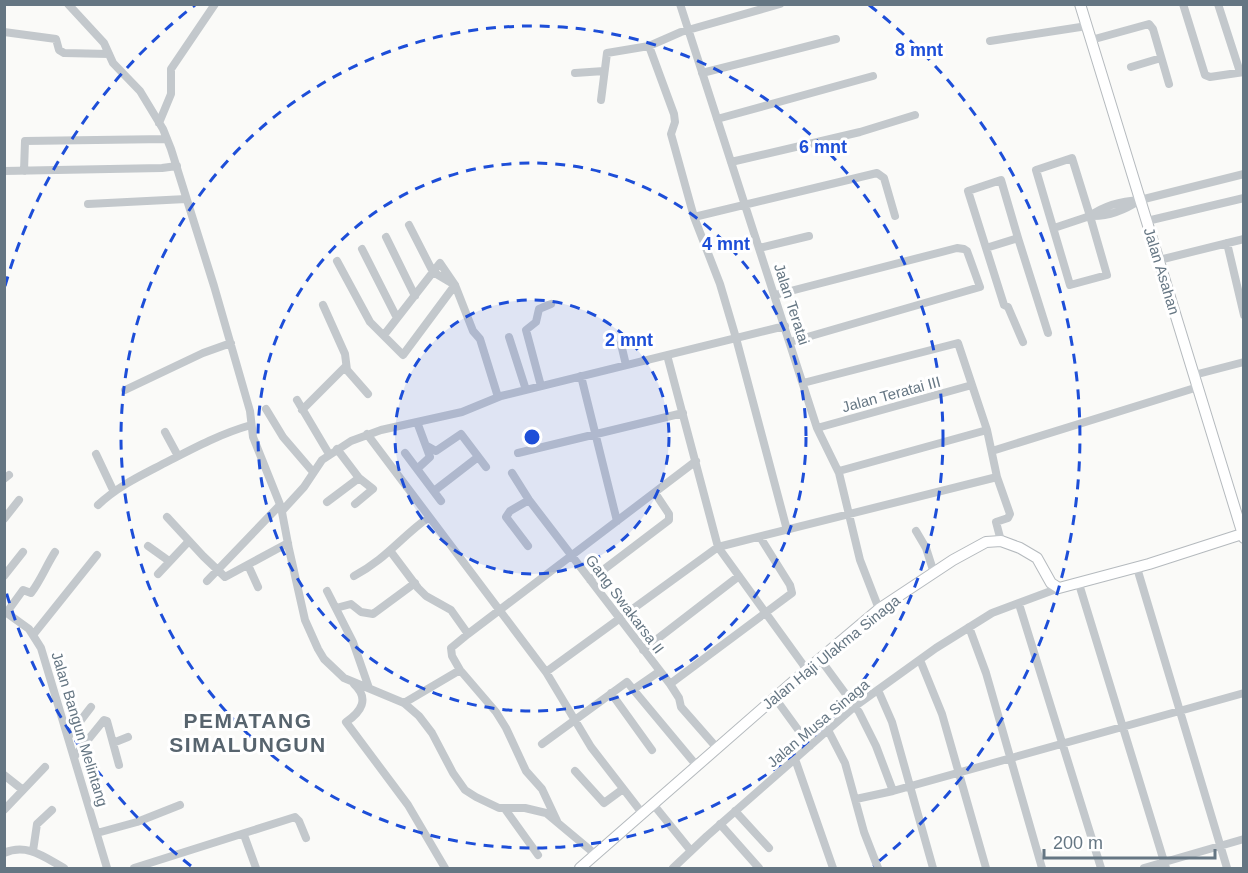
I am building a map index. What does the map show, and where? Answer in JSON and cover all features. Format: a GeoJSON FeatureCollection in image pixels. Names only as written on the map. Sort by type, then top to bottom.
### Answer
{"type":"FeatureCollection","features":[{"type":"Feature","properties":{"kind":"main road","name":"Jalan Asahan"},"geometry":{"type":"LineString","coordinates":[[1080,4],[1243,536]]}},
{"type":"Feature","properties":{"kind":"main road"},"geometry":{"type":"LineString","coordinates":[[1001,541],[1037,558],[1051,583],[1059,588],[1137,568],[1243,536]]}},
{"type":"Feature","properties":{"kind":"main road","name":"Jalan Haji Ulakma Sinaga"},"geometry":{"type":"LineString","coordinates":[[580,868],[879,609],[978,546],[992,541],[1001,541]]}},
{"type":"Feature","properties":{"kind":"street"},"geometry":{"type":"LineString","coordinates":[[68,4],[104,43],[116,66],[140,90],[167,139],[231,343],[250,411],[258,454],[281,508],[305,620],[324,659],[352,683],[361,694],[362,706],[359,712],[346,722],[408,805],[445,868]]}},
{"type":"Feature","properties":{"kind":"street"},"geometry":{"type":"LineString","coordinates":[[159,123],[171,94],[171,69],[215,4]]}},
{"type":"Feature","properties":{"kind":"street","name":"Jalan Teratai"},"geometry":{"type":"LineString","coordinates":[[680,4],[817,428],[838,471],[864,570],[879,609]]}},
{"type":"Feature","properties":{"kind":"street"},"geometry":{"type":"LineString","coordinates":[[601,100],[607,53],[649,46],[688,30],[780,4]]}},
{"type":"Feature","properties":{"kind":"street"},"geometry":{"type":"LineString","coordinates":[[1183,4],[1205,75],[1210,77],[1242,72],[1218,4]]}},
{"type":"Feature","properties":{"kind":"street"},"geometry":{"type":"LineString","coordinates":[[1091,40],[1149,24],[1153,29],[1169,84]]}},
{"type":"Feature","properties":{"kind":"street"},"geometry":{"type":"LineString","coordinates":[[990,41],[1087,26]]}},
{"type":"Feature","properties":{"kind":"street"},"geometry":{"type":"LineString","coordinates":[[4,32],[56,39],[60,50],[64,53],[109,54]]}},
{"type":"Feature","properties":{"kind":"street"},"geometry":{"type":"LineString","coordinates":[[702,73],[836,39]]}},
{"type":"Feature","properties":{"kind":"street"},"geometry":{"type":"LineString","coordinates":[[649,46],[675,117],[671,134],[694,217],[720,284],[736,338],[787,530]]}},
{"type":"Feature","properties":{"kind":"street"},"geometry":{"type":"LineString","coordinates":[[1131,66],[1161,58]]}},
{"type":"Feature","properties":{"kind":"street"},"geometry":{"type":"LineString","coordinates":[[575,74],[604,71]]}},
{"type":"Feature","properties":{"kind":"street"},"geometry":{"type":"LineString","coordinates":[[717,119],[873,76]]}},
{"type":"Feature","properties":{"kind":"street"},"geometry":{"type":"LineString","coordinates":[[731,162],[860,132],[915,115]]}},
{"type":"Feature","properties":{"kind":"street"},"geometry":{"type":"LineString","coordinates":[[24,171],[25,141],[167,139]]}},
{"type":"Feature","properties":{"kind":"street"},"geometry":{"type":"LineString","coordinates":[[1072,158],[1090,216],[1107,275],[1070,285],[1036,170],[1072,158]]}},
{"type":"Feature","properties":{"kind":"street"},"geometry":{"type":"LineString","coordinates":[[4,171],[177,166]]}},
{"type":"Feature","properties":{"kind":"street"},"geometry":{"type":"LineString","coordinates":[[694,217],[877,173],[884,178],[895,216]]}},
{"type":"Feature","properties":{"kind":"street"},"geometry":{"type":"LineString","coordinates":[[1054,228],[1090,216],[1100,216],[1127,209],[1140,201],[1244,174]]}},
{"type":"Feature","properties":{"kind":"street"},"geometry":{"type":"LineString","coordinates":[[1023,342],[1008,308],[1004,305],[968,191],[1001,180],[1048,333]]}},
{"type":"Feature","properties":{"kind":"street"},"geometry":{"type":"LineString","coordinates":[[1147,221],[1244,198]]}},
{"type":"Feature","properties":{"kind":"street"},"geometry":{"type":"LineString","coordinates":[[88,204],[186,199]]}},
{"type":"Feature","properties":{"kind":"street"},"geometry":{"type":"LineString","coordinates":[[409,225],[433,272],[455,285],[473,331],[480,339],[498,397]]}},
{"type":"Feature","properties":{"kind":"street"},"geometry":{"type":"LineString","coordinates":[[759,248],[809,236]]}},
{"type":"Feature","properties":{"kind":"street"},"geometry":{"type":"LineString","coordinates":[[386,237],[415,296]]}},
{"type":"Feature","properties":{"kind":"street"},"geometry":{"type":"LineString","coordinates":[[986,248],[1018,238]]}},
{"type":"Feature","properties":{"kind":"street"},"geometry":{"type":"LineString","coordinates":[[1159,260],[1244,239]]}},
{"type":"Feature","properties":{"kind":"street"},"geometry":{"type":"LineString","coordinates":[[1227,243],[1244,315]]}},
{"type":"Feature","properties":{"kind":"street"},"geometry":{"type":"LineString","coordinates":[[775,295],[961,248],[969,255],[980,287],[790,342]]}},
{"type":"Feature","properties":{"kind":"street"},"geometry":{"type":"LineString","coordinates":[[362,249],[397,318]]}},
{"type":"Feature","properties":{"kind":"street"},"geometry":{"type":"LineString","coordinates":[[337,261],[370,322],[403,355],[455,285]]}},
{"type":"Feature","properties":{"kind":"street"},"geometry":{"type":"LineString","coordinates":[[384,335],[433,272]]}},
{"type":"Feature","properties":{"kind":"street"},"geometry":{"type":"LineString","coordinates":[[541,386],[526,330],[536,322],[539,309],[551,304]]}},
{"type":"Feature","properties":{"kind":"street"},"geometry":{"type":"LineString","coordinates":[[323,305],[345,354],[349,373],[368,394]]}},
{"type":"Feature","properties":{"kind":"street"},"geometry":{"type":"LineString","coordinates":[[207,581],[304,487],[313,472],[333,451],[368,434],[462,412],[498,397],[784,326]]}},
{"type":"Feature","properties":{"kind":"street"},"geometry":{"type":"LineString","coordinates":[[509,337],[526,390]]}},
{"type":"Feature","properties":{"kind":"street"},"geometry":{"type":"LineString","coordinates":[[125,390],[203,353],[231,343]]}},
{"type":"Feature","properties":{"kind":"street"},"geometry":{"type":"LineString","coordinates":[[803,383],[958,343],[987,430],[997,477],[1011,516],[996,522],[1001,541]]}},
{"type":"Feature","properties":{"kind":"street"},"geometry":{"type":"LineString","coordinates":[[621,344],[626,365]]}},
{"type":"Feature","properties":{"kind":"street"},"geometry":{"type":"LineString","coordinates":[[667,355],[718,547],[807,670]]}},
{"type":"Feature","properties":{"kind":"street"},"geometry":{"type":"LineString","coordinates":[[1194,375],[1244,362]]}},
{"type":"Feature","properties":{"kind":"street"},"geometry":{"type":"LineString","coordinates":[[302,410],[346,366]]}},
{"type":"Feature","properties":{"kind":"street"},"geometry":{"type":"LineString","coordinates":[[581,376],[617,521]]}},
{"type":"Feature","properties":{"kind":"street","name":"Jalan Teratai III"},"geometry":{"type":"LineString","coordinates":[[817,428],[972,385]]}},
{"type":"Feature","properties":{"kind":"street"},"geometry":{"type":"LineString","coordinates":[[992,452],[1198,387]]}},
{"type":"Feature","properties":{"kind":"street"},"geometry":{"type":"LineString","coordinates":[[297,400],[333,451],[359,478],[374,489],[356,504]]}},
{"type":"Feature","properties":{"kind":"street"},"geometry":{"type":"LineString","coordinates":[[266,409],[283,436],[313,472]]}},
{"type":"Feature","properties":{"kind":"street"},"geometry":{"type":"LineString","coordinates":[[518,453],[682,413]]}},
{"type":"Feature","properties":{"kind":"street"},"geometry":{"type":"LineString","coordinates":[[417,422],[428,446],[430,457],[417,469]]}},
{"type":"Feature","properties":{"kind":"street"},"geometry":{"type":"LineString","coordinates":[[98,505],[113,490],[178,456],[219,436],[251,425]]}},
{"type":"Feature","properties":{"kind":"street"},"geometry":{"type":"LineString","coordinates":[[838,471],[987,430]]}},
{"type":"Feature","properties":{"kind":"street"},"geometry":{"type":"LineString","coordinates":[[165,432],[178,456]]}},
{"type":"Feature","properties":{"kind":"street"},"geometry":{"type":"LineString","coordinates":[[368,434],[546,672],[591,747],[642,813]]}},
{"type":"Feature","properties":{"kind":"street"},"geometry":{"type":"LineString","coordinates":[[428,446],[436,451],[461,434],[486,467]]}},
{"type":"Feature","properties":{"kind":"street"},"geometry":{"type":"LineString","coordinates":[[405,453],[441,501]]}},
{"type":"Feature","properties":{"kind":"street"},"geometry":{"type":"LineString","coordinates":[[96,454],[113,490]]}},
{"type":"Feature","properties":{"kind":"street"},"geometry":{"type":"LineString","coordinates":[[434,491],[478,457]]}},
{"type":"Feature","properties":{"kind":"street"},"geometry":{"type":"LineString","coordinates":[[558,822],[542,789],[526,771],[496,712],[460,670],[450,651],[468,634],[696,461]]}},
{"type":"Feature","properties":{"kind":"street","name":"Gang Swakarsa II"},"geometry":{"type":"LineString","coordinates":[[512,474],[529,500],[670,684],[679,698],[681,707],[717,748]]}},
{"type":"Feature","properties":{"kind":"street"},"geometry":{"type":"LineString","coordinates":[[546,672],[718,547],[997,477]]}},
{"type":"Feature","properties":{"kind":"street"},"geometry":{"type":"LineString","coordinates":[[327,502],[359,478]]}},
{"type":"Feature","properties":{"kind":"street"},"geometry":{"type":"LineString","coordinates":[[590,580],[669,520],[669,514],[655,493]]}},
{"type":"Feature","properties":{"kind":"street"},"geometry":{"type":"LineString","coordinates":[[4,519],[19,500]]}},
{"type":"Feature","properties":{"kind":"street"},"geometry":{"type":"LineString","coordinates":[[528,546],[506,517],[510,511],[529,500]]}},
{"type":"Feature","properties":{"kind":"street"},"geometry":{"type":"LineString","coordinates":[[354,576],[390,552],[411,530],[429,516]]}},
{"type":"Feature","properties":{"kind":"street"},"geometry":{"type":"LineString","coordinates":[[167,517],[225,577],[288,543]]}},
{"type":"Feature","properties":{"kind":"street"},"geometry":{"type":"LineString","coordinates":[[916,531],[926,548],[934,573]]}},
{"type":"Feature","properties":{"kind":"street"},"geometry":{"type":"LineString","coordinates":[[670,684],[793,591],[759,537]]}},
{"type":"Feature","properties":{"kind":"street"},"geometry":{"type":"LineString","coordinates":[[158,574],[189,540]]}},
{"type":"Feature","properties":{"kind":"street"},"geometry":{"type":"LineString","coordinates":[[148,546],[169,561]]}},
{"type":"Feature","properties":{"kind":"street"},"geometry":{"type":"LineString","coordinates":[[4,576],[23,552]]}},
{"type":"Feature","properties":{"kind":"street"},"geometry":{"type":"LineString","coordinates":[[6,612],[23,590],[31,593],[41,580],[41,573],[55,552]]}},
{"type":"Feature","properties":{"kind":"street"},"geometry":{"type":"LineString","coordinates":[[390,552],[426,596],[450,610],[468,634]]}},
{"type":"Feature","properties":{"kind":"street"},"geometry":{"type":"LineString","coordinates":[[33,635],[97,555]]}},
{"type":"Feature","properties":{"kind":"street"},"geometry":{"type":"LineString","coordinates":[[248,565],[258,587]]}},
{"type":"Feature","properties":{"kind":"street"},"geometry":{"type":"LineString","coordinates":[[1137,568],[1227,868]]}},
{"type":"Feature","properties":{"kind":"street"},"geometry":{"type":"LineString","coordinates":[[644,650],[739,576]]}},
{"type":"Feature","properties":{"kind":"street"},"geometry":{"type":"LineString","coordinates":[[336,608],[351,604],[361,612],[373,614],[415,583]]}},
{"type":"Feature","properties":{"kind":"street"},"geometry":{"type":"LineString","coordinates":[[1079,584],[1165,866]]}},
{"type":"Feature","properties":{"kind":"street","name":"Jalan Musa Sinaga"},"geometry":{"type":"LineString","coordinates":[[673,868],[854,707],[992,613],[1059,588]]}},
{"type":"Feature","properties":{"kind":"street"},"geometry":{"type":"LineString","coordinates":[[327,591],[353,642],[369,688]]}},
{"type":"Feature","properties":{"kind":"street"},"geometry":{"type":"LineString","coordinates":[[1019,604],[1101,868]]}},
{"type":"Feature","properties":{"kind":"street","name":"Jalan Bangun Melintang"},"geometry":{"type":"LineString","coordinates":[[6,612],[29,629],[41,648],[107,868]]}},
{"type":"Feature","properties":{"kind":"street"},"geometry":{"type":"LineString","coordinates":[[969,627],[986,673],[1042,868]]}},
{"type":"Feature","properties":{"kind":"street"},"geometry":{"type":"LineString","coordinates":[[820,659],[854,707],[872,739],[893,791]]}},
{"type":"Feature","properties":{"kind":"street"},"geometry":{"type":"LineString","coordinates":[[920,660],[940,707],[986,868]]}},
{"type":"Feature","properties":{"kind":"street"},"geometry":{"type":"LineString","coordinates":[[404,703],[460,670]]}},
{"type":"Feature","properties":{"kind":"street"},"geometry":{"type":"LineString","coordinates":[[634,689],[660,671]]}},
{"type":"Feature","properties":{"kind":"street"},"geometry":{"type":"LineString","coordinates":[[542,744],[627,682],[697,766]]}},
{"type":"Feature","properties":{"kind":"street"},"geometry":{"type":"LineString","coordinates":[[352,683],[404,703],[426,725],[465,790],[493,806],[505,809],[537,810],[558,822],[595,854]]}},
{"type":"Feature","properties":{"kind":"street"},"geometry":{"type":"LineString","coordinates":[[878,690],[892,722],[933,868]]}},
{"type":"Feature","properties":{"kind":"street"},"geometry":{"type":"LineString","coordinates":[[611,693],[652,750]]}},
{"type":"Feature","properties":{"kind":"street"},"geometry":{"type":"LineString","coordinates":[[856,799],[910,787],[1244,693]]}},
{"type":"Feature","properties":{"kind":"street"},"geometry":{"type":"LineString","coordinates":[[775,698],[810,746]]}},
{"type":"Feature","properties":{"kind":"street"},"geometry":{"type":"LineString","coordinates":[[68,737],[91,707]]}},
{"type":"Feature","properties":{"kind":"street"},"geometry":{"type":"LineString","coordinates":[[74,757],[103,720],[107,721],[118,765]]}},
{"type":"Feature","properties":{"kind":"street"},"geometry":{"type":"LineString","coordinates":[[828,730],[841,753],[864,832],[878,868]]}},
{"type":"Feature","properties":{"kind":"street"},"geometry":{"type":"LineString","coordinates":[[113,743],[128,737]]}},
{"type":"Feature","properties":{"kind":"street"},"geometry":{"type":"LineString","coordinates":[[795,759],[832,868]]}},
{"type":"Feature","properties":{"kind":"street"},"geometry":{"type":"LineString","coordinates":[[4,810],[45,767]]}},
{"type":"Feature","properties":{"kind":"street"},"geometry":{"type":"LineString","coordinates":[[575,771],[603,803],[623,789]]}},
{"type":"Feature","properties":{"kind":"street"},"geometry":{"type":"LineString","coordinates":[[4,775],[23,789]]}},
{"type":"Feature","properties":{"kind":"street"},"geometry":{"type":"LineString","coordinates":[[653,804],[692,851]]}},
{"type":"Feature","properties":{"kind":"street"},"geometry":{"type":"LineString","coordinates":[[97,833],[136,822],[180,805]]}},
{"type":"Feature","properties":{"kind":"street"},"geometry":{"type":"LineString","coordinates":[[505,809],[538,855]]}},
{"type":"Feature","properties":{"kind":"street"},"geometry":{"type":"LineString","coordinates":[[33,851],[37,824],[52,810]]}},
{"type":"Feature","properties":{"kind":"street"},"geometry":{"type":"LineString","coordinates":[[735,811],[769,848]]}},
{"type":"Feature","properties":{"kind":"street"},"geometry":{"type":"LineString","coordinates":[[134,868],[295,817],[306,838]]}},
{"type":"Feature","properties":{"kind":"street"},"geometry":{"type":"LineString","coordinates":[[720,824],[759,868]]}},
{"type":"Feature","properties":{"kind":"street"},"geometry":{"type":"LineString","coordinates":[[244,835],[256,868]]}},
{"type":"Feature","properties":{"kind":"street"},"geometry":{"type":"LineString","coordinates":[[1144,868],[1165,866],[1244,839]]}},
{"type":"Feature","properties":{"kind":"street"},"geometry":{"type":"LineString","coordinates":[[4,853],[20,848],[33,851],[64,868]]}},
{"type":"Feature","properties":{"kind":"district","name":"PEMATANG SIMALUNGUN"},"geometry":{"type":"Point","coordinates":[248,732]}}]}
